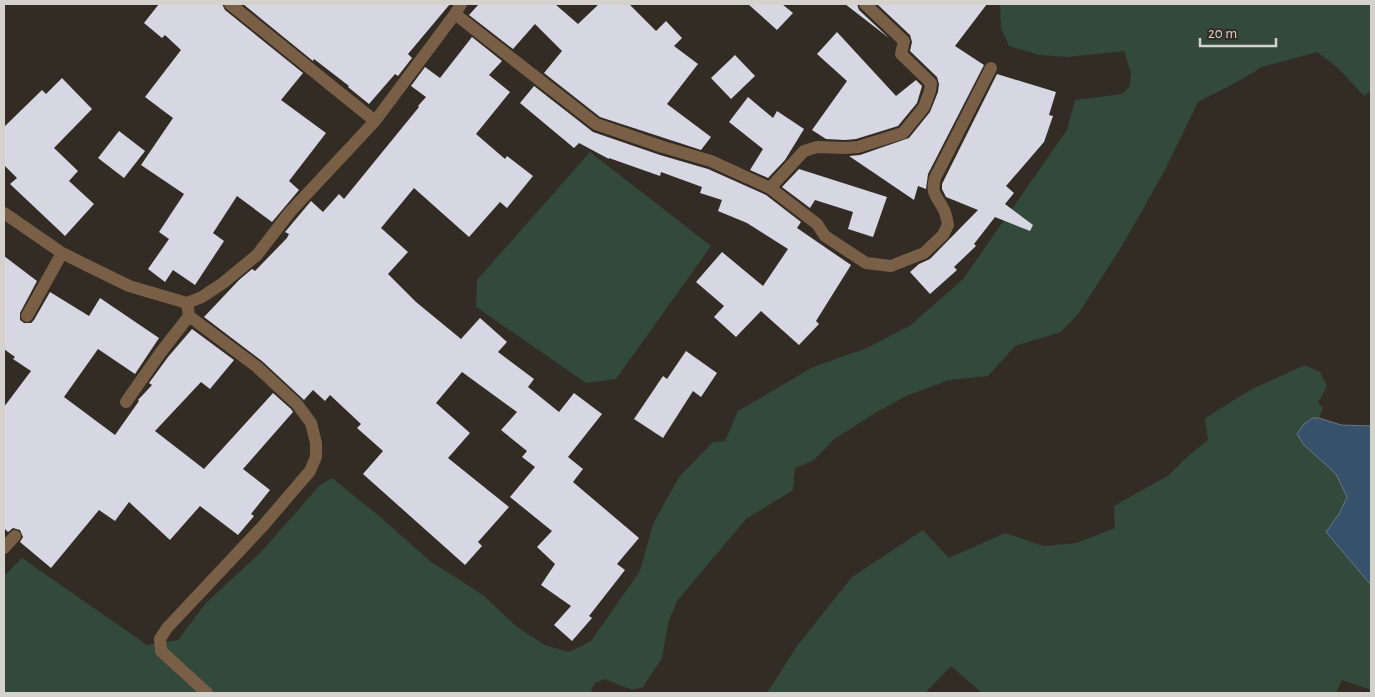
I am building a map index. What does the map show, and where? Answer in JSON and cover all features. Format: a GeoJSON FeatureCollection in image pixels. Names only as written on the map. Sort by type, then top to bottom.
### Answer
{"type":"FeatureCollection","features":[{"type":"Feature","properties":{"kind":"street"},"geometry":{"type":"LineString","coordinates":[[230,4],[375,121]]}},
{"type":"Feature","properties":{"kind":"street"},"geometry":{"type":"LineString","coordinates":[[770,188],[804,151],[817,147],[858,147],[894,137],[903,133],[924,107],[931,83],[902,54],[904,41],[865,4]]}},
{"type":"Feature","properties":{"kind":"street"},"geometry":{"type":"LineString","coordinates":[[4,213],[62,253],[130,286],[187,303],[202,297],[223,283],[257,255],[290,212],[375,121],[458,9],[596,124],[712,162],[770,188],[817,224],[825,236],[866,263],[891,266],[924,252],[943,235],[948,225],[944,210],[934,195],[935,178],[992,68]]}},
{"type":"Feature","properties":{"kind":"street"},"geometry":{"type":"LineString","coordinates":[[27,316],[62,253]]}},
{"type":"Feature","properties":{"kind":"street"},"geometry":{"type":"LineString","coordinates":[[187,303],[189,316],[257,367],[298,404],[311,423],[316,443],[316,457],[310,472],[262,527],[167,628],[160,640],[161,651],[207,693]]}},
{"type":"Feature","properties":{"kind":"street"},"geometry":{"type":"LineString","coordinates":[[126,402],[189,316]]}},
{"type":"Feature","properties":{"kind":"street"},"geometry":{"type":"LineString","coordinates":[[4,548],[15,536]]}},
{"type":"Feature","properties":{"kind":"green space"},"geometry":{"type":"Polygon","coordinates":[[[1000,4],[1371,4],[1371,91],[1364,96],[1337,67],[1317,52],[1262,67],[1198,102],[1165,170],[1123,244],[1079,313],[1061,332],[1015,346],[988,376],[949,380],[906,396],[833,440],[814,460],[795,468],[793,490],[746,519],[677,601],[668,623],[662,658],[643,687],[632,690],[605,679],[595,683],[590,693],[4,693],[4,576],[22,558],[147,645],[178,640],[205,604],[262,551],[319,486],[332,478],[430,561],[483,595],[517,627],[545,645],[569,652],[591,641],[640,571],[653,524],[679,477],[713,442],[725,441],[738,411],[813,367],[867,348],[911,325],[963,279],[1067,130],[1075,100],[1122,94],[1130,86],[1131,73],[1124,51],[1068,57],[1039,55],[1009,46],[1001,28],[1000,4]]]}},
{"type":"Feature","properties":{"kind":"green space"},"geometry":{"type":"Polygon","coordinates":[[[590,152],[711,246],[616,379],[586,383],[476,307],[477,280],[590,152]]]}},
{"type":"Feature","properties":{"kind":"green space"},"geometry":{"type":"Polygon","coordinates":[[[1305,365],[1320,372],[1327,386],[1318,403],[1323,408],[1319,418],[1313,418],[1303,444],[1336,474],[1347,497],[1339,514],[1326,532],[1371,585],[1371,690],[1342,680],[1336,693],[982,693],[951,666],[925,693],[767,693],[797,646],[852,577],[923,530],[949,558],[1005,533],[1044,546],[1076,543],[1115,528],[1114,506],[1169,475],[1208,440],[1205,418],[1252,389],[1305,365]]]}},
{"type":"Feature","properties":{"kind":"water"},"geometry":{"type":"Polygon","coordinates":[[[1313,418],[1341,425],[1371,426],[1371,585],[1326,532],[1339,514],[1347,497],[1336,474],[1303,444],[1297,434],[1304,424],[1313,418]]]}},
{"type":"Feature","properties":{"kind":"building"},"geometry":{"type":"Polygon","coordinates":[[[159,4],[222,4],[225,10],[303,73],[281,100],[326,133],[289,181],[299,190],[272,222],[237,196],[213,233],[224,241],[195,285],[173,270],[165,282],[148,269],[169,239],[159,232],[184,194],[141,165],[173,118],[145,97],[181,50],[165,35],[162,38],[144,23],[159,4]]]}},
{"type":"Feature","properties":{"kind":"building"},"geometry":{"type":"Polygon","coordinates":[[[243,4],[450,4],[408,54],[412,58],[398,76],[395,74],[369,104],[349,86],[314,59],[313,61],[243,4]]]}},
{"type":"Feature","properties":{"kind":"building"},"geometry":{"type":"Polygon","coordinates":[[[479,4],[555,4],[578,24],[599,4],[629,4],[656,31],[666,21],[682,38],[674,46],[698,64],[667,104],[711,137],[701,150],[600,117],[544,73],[562,51],[535,24],[513,49],[469,15],[479,4]]]}},
{"type":"Feature","properties":{"kind":"building"},"geometry":{"type":"Polygon","coordinates":[[[748,4],[782,4],[793,13],[777,30],[748,4]]]}},
{"type":"Feature","properties":{"kind":"building"},"geometry":{"type":"Polygon","coordinates":[[[845,4],[857,4],[859,10],[889,38],[845,4]]]}},
{"type":"Feature","properties":{"kind":"building"},"geometry":{"type":"Polygon","coordinates":[[[877,4],[987,4],[955,46],[984,65],[928,174],[926,189],[918,186],[914,200],[849,156],[860,155],[909,138],[930,112],[938,92],[939,84],[937,77],[910,51],[912,42],[910,35],[877,4]]]}},
{"type":"Feature","properties":{"kind":"building"},"geometry":{"type":"Polygon","coordinates":[[[837,32],[896,96],[916,80],[922,86],[917,103],[898,126],[856,139],[845,140],[826,139],[812,130],[847,81],[817,54],[837,32]]]}},
{"type":"Feature","properties":{"kind":"building"},"geometry":{"type":"Polygon","coordinates":[[[472,37],[502,61],[489,75],[510,92],[476,134],[505,159],[507,156],[533,176],[507,208],[500,202],[469,237],[414,188],[381,228],[408,252],[388,274],[416,302],[461,339],[480,318],[507,342],[498,352],[534,379],[528,387],[559,412],[574,393],[602,414],[568,457],[583,469],[573,482],[639,538],[617,564],[625,570],[589,616],[592,618],[572,641],[554,625],[571,606],[541,585],[555,564],[537,547],[552,531],[510,497],[535,467],[522,457],[527,451],[501,430],[517,412],[462,372],[436,403],[470,433],[448,458],[509,507],[478,542],[482,546],[465,565],[363,474],[383,451],[357,428],[361,424],[330,395],[325,401],[313,390],[304,400],[262,361],[204,317],[239,280],[252,269],[255,271],[287,238],[289,234],[285,232],[311,201],[323,212],[339,194],[344,199],[426,97],[411,86],[425,67],[440,78],[472,37]]]}},
{"type":"Feature","properties":{"kind":"building"},"geometry":{"type":"Polygon","coordinates":[[[735,55],[755,76],[731,99],[711,78],[735,55]]]}},
{"type":"Feature","properties":{"kind":"building"},"geometry":{"type":"Polygon","coordinates":[[[997,74],[1056,92],[1049,115],[1053,116],[1044,142],[1006,186],[1014,193],[1005,204],[1033,225],[1030,231],[995,217],[974,244],[976,246],[954,267],[957,270],[930,294],[910,272],[919,264],[930,259],[978,210],[946,197],[942,184],[997,74]]]}},
{"type":"Feature","properties":{"kind":"building"},"geometry":{"type":"Polygon","coordinates":[[[62,78],[92,109],[54,148],[78,171],[69,181],[94,204],[65,236],[10,184],[17,178],[4,165],[4,127],[42,90],[46,94],[62,78]]]}},
{"type":"Feature","properties":{"kind":"building"},"geometry":{"type":"Polygon","coordinates":[[[534,86],[593,132],[708,169],[766,195],[801,222],[797,228],[851,265],[816,321],[819,324],[799,345],[761,311],[736,337],[714,317],[724,306],[696,282],[722,252],[763,286],[788,249],[747,223],[718,211],[722,200],[700,193],[702,187],[661,172],[660,176],[609,159],[579,143],[574,148],[520,103],[534,86]]]}},
{"type":"Feature","properties":{"kind":"building"},"geometry":{"type":"Polygon","coordinates":[[[748,97],[773,118],[777,111],[804,129],[785,160],[768,178],[750,170],[763,149],[729,122],[748,97]]]}},
{"type":"Feature","properties":{"kind":"building"},"geometry":{"type":"Polygon","coordinates":[[[119,131],[145,151],[124,178],[98,158],[119,131]]]}},
{"type":"Feature","properties":{"kind":"building"},"geometry":{"type":"Polygon","coordinates":[[[799,169],[887,197],[873,237],[848,229],[853,212],[815,200],[810,208],[782,187],[799,169]]]}},
{"type":"Feature","properties":{"kind":"building"},"geometry":{"type":"Polygon","coordinates":[[[4,256],[37,281],[20,313],[20,320],[24,323],[31,323],[34,320],[50,292],[89,316],[100,298],[159,338],[135,374],[98,349],[64,397],[115,435],[138,400],[152,385],[149,383],[192,329],[234,360],[210,389],[201,382],[155,431],[204,469],[273,393],[291,409],[293,412],[243,469],[270,490],[251,514],[254,516],[238,535],[200,506],[170,540],[129,502],[115,521],[99,510],[51,568],[20,542],[23,537],[20,530],[13,528],[8,532],[4,528],[4,407],[31,371],[13,359],[15,357],[4,349],[4,256]]]}},
{"type":"Feature","properties":{"kind":"building"},"geometry":{"type":"Polygon","coordinates":[[[686,351],[717,373],[701,397],[693,391],[663,438],[634,419],[663,376],[667,379],[686,351]]]}}]}
